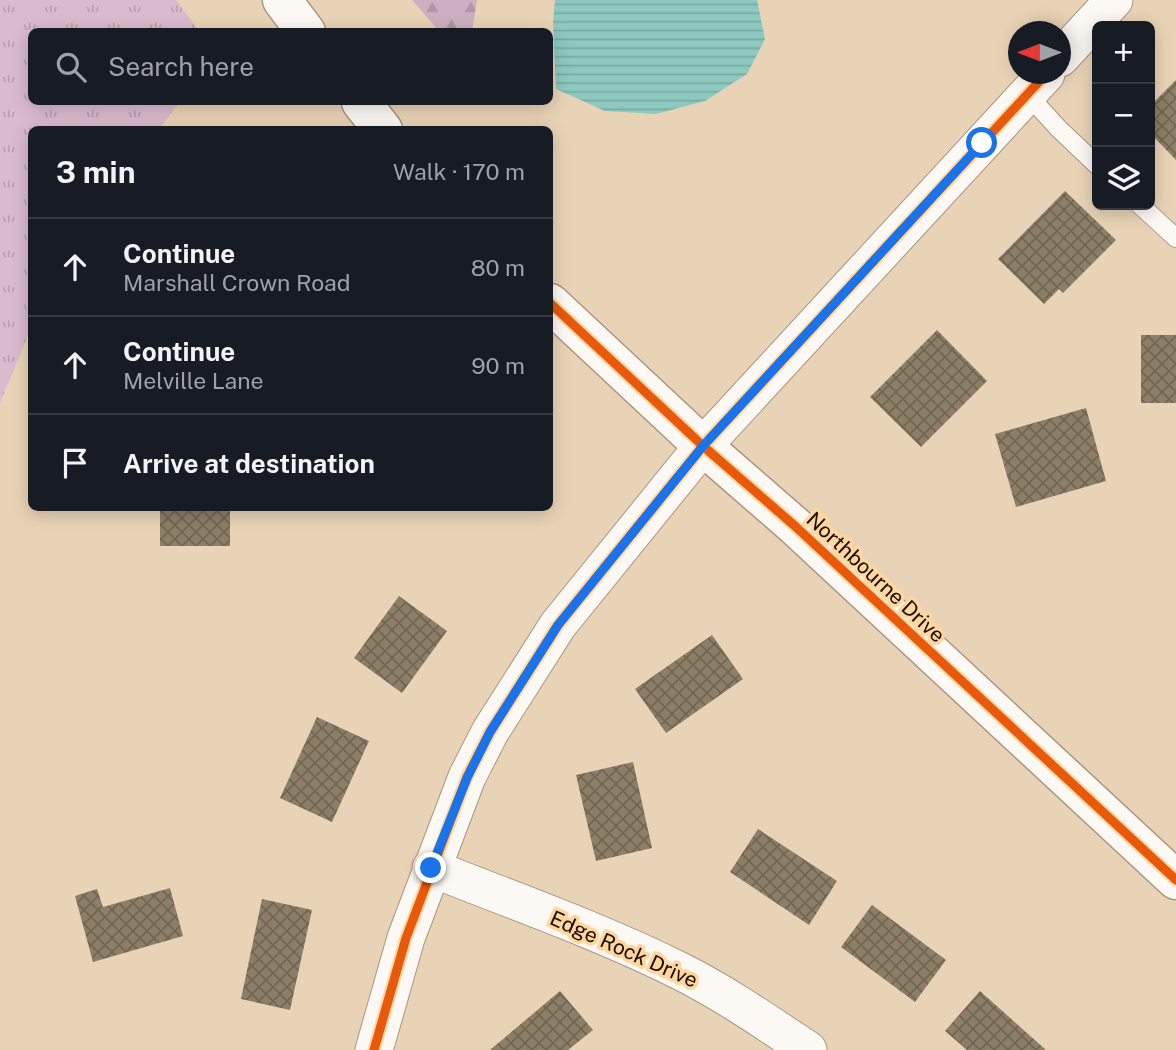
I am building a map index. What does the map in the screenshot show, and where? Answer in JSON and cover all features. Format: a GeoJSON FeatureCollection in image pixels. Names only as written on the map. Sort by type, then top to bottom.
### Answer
{"type":"FeatureCollection","features":[{"type":"Feature","properties":{"kind":"street"},"geometry":{"type":"LineString","coordinates":[[282,0],[303,28]]}},
{"type":"Feature","properties":{"kind":"street"},"geometry":{"type":"LineString","coordinates":[[1071,46],[1114,0]]}},
{"type":"Feature","properties":{"kind":"street"},"geometry":{"type":"LineString","coordinates":[[374,1050],[406,938],[467,778],[490,732],[558,625],[703,446],[1037,84]]}},
{"type":"Feature","properties":{"kind":"street"},"geometry":{"type":"LineString","coordinates":[[362,105],[380,126]]}},
{"type":"Feature","properties":{"kind":"street","name":"Northbourne Drive"},"geometry":{"type":"LineString","coordinates":[[553,306],[1176,880]]}},
{"type":"Feature","properties":{"kind":"street","name":"Edge Rock Drive"},"geometry":{"type":"LineString","coordinates":[[431,868],[609,939],[680,971],[750,1011],[808,1050]]}},
{"type":"Feature","properties":{"kind":"lane"},"geometry":{"type":"LineString","coordinates":[[1037,84],[1059,129],[1092,159]]}},
{"type":"Feature","properties":{"kind":"lane"},"geometry":{"type":"LineString","coordinates":[[1145,210],[1176,238]]}},
{"type":"Feature","properties":{"kind":"green space"},"geometry":{"type":"Polygon","coordinates":[[[0,0],[176,0],[197,28],[28,28],[28,105],[178,105],[161,126],[28,126],[28,335],[0,403],[0,0]]]}},
{"type":"Feature","properties":{"kind":"green space"},"geometry":{"type":"Polygon","coordinates":[[[412,0],[477,0],[472,28],[436,28],[412,0]]]}},
{"type":"Feature","properties":{"kind":"water"},"geometry":{"type":"Polygon","coordinates":[[[555,0],[757,0],[765,39],[747,74],[705,101],[656,114],[605,111],[556,89],[553,22],[555,0]]]}},
{"type":"Feature","properties":{"kind":"building"},"geometry":{"type":"Polygon","coordinates":[[[1176,80],[1176,160],[1155,138],[1155,101],[1176,80]]]}},
{"type":"Feature","properties":{"kind":"building"},"geometry":{"type":"Polygon","coordinates":[[[1065,191],[1116,240],[1063,293],[1059,289],[1044,304],[998,259],[1065,191]]]}},
{"type":"Feature","properties":{"kind":"building"},"geometry":{"type":"Polygon","coordinates":[[[937,330],[987,381],[921,447],[870,397],[937,330]]]}},
{"type":"Feature","properties":{"kind":"building"},"geometry":{"type":"Polygon","coordinates":[[[1141,335],[1176,335],[1176,403],[1141,403],[1141,335]]]}},
{"type":"Feature","properties":{"kind":"building"},"geometry":{"type":"Polygon","coordinates":[[[1086,408],[1106,481],[1016,507],[995,434],[1086,408]]]}},
{"type":"Feature","properties":{"kind":"building"},"geometry":{"type":"Polygon","coordinates":[[[160,511],[230,511],[230,546],[160,546],[160,511]]]}},
{"type":"Feature","properties":{"kind":"building"},"geometry":{"type":"Polygon","coordinates":[[[399,596],[447,631],[402,693],[354,658],[399,596]]]}},
{"type":"Feature","properties":{"kind":"building"},"geometry":{"type":"Polygon","coordinates":[[[712,635],[743,679],[666,733],[635,689],[712,635]]]}},
{"type":"Feature","properties":{"kind":"building"},"geometry":{"type":"Polygon","coordinates":[[[317,717],[369,741],[332,822],[280,798],[317,717]]]}},
{"type":"Feature","properties":{"kind":"building"},"geometry":{"type":"Polygon","coordinates":[[[633,762],[652,848],[596,861],[576,775],[633,762]]]}},
{"type":"Feature","properties":{"kind":"building"},"geometry":{"type":"Polygon","coordinates":[[[758,829],[837,881],[809,925],[730,872],[758,829]]]}},
{"type":"Feature","properties":{"kind":"building"},"geometry":{"type":"Polygon","coordinates":[[[170,888],[183,936],[93,962],[75,896],[97,889],[103,907],[170,888]]]}},
{"type":"Feature","properties":{"kind":"building"},"geometry":{"type":"Polygon","coordinates":[[[262,899],[312,910],[290,1010],[241,999],[262,899]]]}},
{"type":"Feature","properties":{"kind":"building"},"geometry":{"type":"Polygon","coordinates":[[[872,905],[946,960],[915,1002],[841,947],[872,905]]]}},
{"type":"Feature","properties":{"kind":"building"},"geometry":{"type":"Polygon","coordinates":[[[560,991],[593,1030],[568,1050],[490,1050],[560,991]]]}},
{"type":"Feature","properties":{"kind":"building"},"geometry":{"type":"Polygon","coordinates":[[[980,991],[1046,1050],[967,1050],[945,1031],[980,991]]]}},
{"type":"Feature","properties":{"kind":"cycle path"},"geometry":{"type":"LineString","coordinates":[[374,1050],[406,938],[467,777],[490,732],[558,625],[703,446],[1037,84]]}},
{"type":"Feature","properties":{"kind":"cycle path"},"geometry":{"type":"LineString","coordinates":[[553,306],[1176,880]]}},
{"type":"Feature","properties":{"kind":"route"},"geometry":{"type":"LineString","coordinates":[[431,868],[467,778],[490,732],[558,625],[703,446],[982,143]]}}]}
